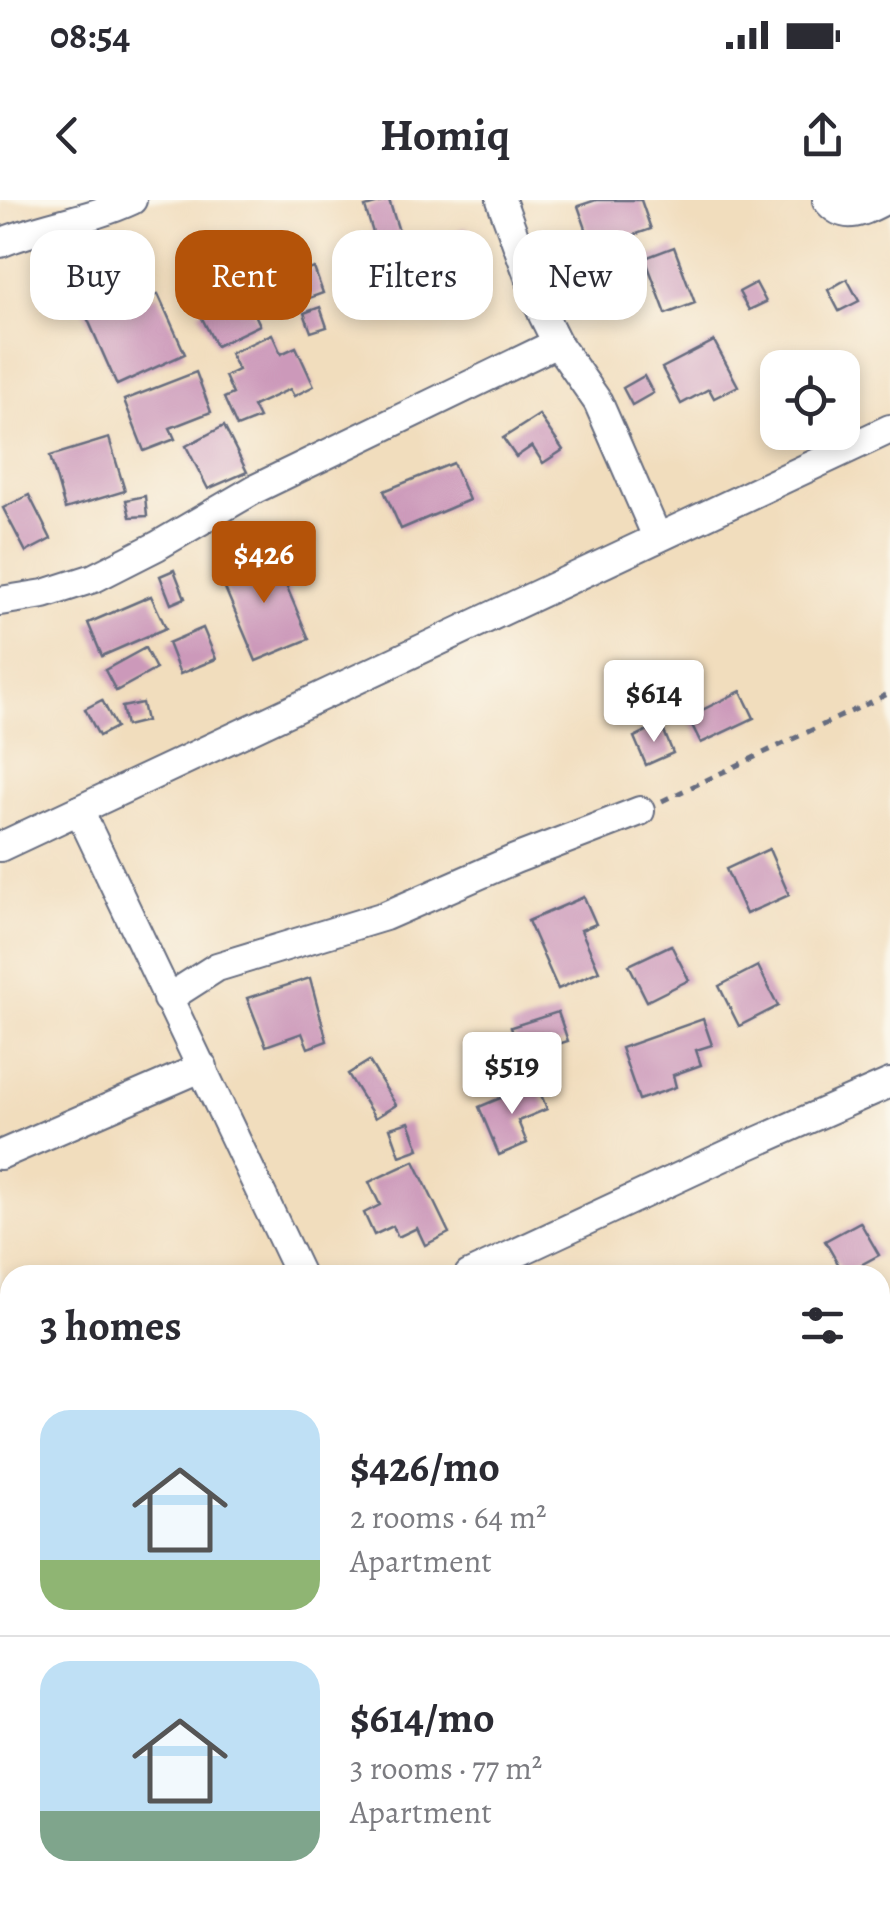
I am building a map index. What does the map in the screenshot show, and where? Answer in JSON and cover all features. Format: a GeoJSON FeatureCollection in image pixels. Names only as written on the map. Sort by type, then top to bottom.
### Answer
{"type":"FeatureCollection","features":[{"type":"Feature","properties":{"kind":"street"},"geometry":{"type":"LineString","coordinates":[[0,243],[132,200]]}},
{"type":"Feature","properties":{"kind":"street"},"geometry":{"type":"LineString","coordinates":[[501,200],[543,315],[598,402],[657,537]]}},
{"type":"Feature","properties":{"kind":"street"},"geometry":{"type":"LineString","coordinates":[[827,200],[834,209],[858,214],[884,200]]}},
{"type":"Feature","properties":{"kind":"street"},"geometry":{"type":"LineString","coordinates":[[0,601],[44,594],[94,578],[158,546],[254,488],[558,343]]}},
{"type":"Feature","properties":{"kind":"street"},"geometry":{"type":"LineString","coordinates":[[0,847],[890,429]]}},
{"type":"Feature","properties":{"kind":"street"},"geometry":{"type":"LineString","coordinates":[[79,810],[295,1265]]}},
{"type":"Feature","properties":{"kind":"street"},"geometry":{"type":"LineString","coordinates":[[167,999],[217,967],[385,916],[640,811]]}},
{"type":"Feature","properties":{"kind":"street"},"geometry":{"type":"LineString","coordinates":[[0,1154],[203,1066]]}},
{"type":"Feature","properties":{"kind":"street"},"geometry":{"type":"LineString","coordinates":[[491,1265],[890,1083]]}},
{"type":"Feature","properties":{"kind":"path"},"geometry":{"type":"LineString","coordinates":[[640,811],[890,693]]}},
{"type":"Feature","properties":{"kind":"building"},"geometry":{"type":"Polygon","coordinates":[[[389,200],[399,230],[372,230],[365,207],[389,200]]]}},
{"type":"Feature","properties":{"kind":"building"},"geometry":{"type":"Polygon","coordinates":[[[596,200],[641,200],[651,229],[586,230],[578,206],[596,200]]]}},
{"type":"Feature","properties":{"kind":"building"},"geometry":{"type":"Polygon","coordinates":[[[674,247],[695,303],[666,314],[647,257],[674,247]]]}},
{"type":"Feature","properties":{"kind":"building"},"geometry":{"type":"Polygon","coordinates":[[[312,269],[323,293],[312,297],[312,269]]]}},
{"type":"Feature","properties":{"kind":"building"},"geometry":{"type":"Polygon","coordinates":[[[847,279],[859,301],[839,311],[828,290],[847,279]]]}},
{"type":"Feature","properties":{"kind":"building"},"geometry":{"type":"Polygon","coordinates":[[[756,283],[766,302],[749,310],[739,292],[756,283]]]}},
{"type":"Feature","properties":{"kind":"building"},"geometry":{"type":"Polygon","coordinates":[[[158,294],[185,354],[117,385],[88,320],[155,320],[158,294]]]}},
{"type":"Feature","properties":{"kind":"building"},"geometry":{"type":"Polygon","coordinates":[[[320,307],[327,327],[311,332],[307,320],[312,320],[312,310],[320,307]]]}},
{"type":"Feature","properties":{"kind":"building"},"geometry":{"type":"Polygon","coordinates":[[[203,320],[258,320],[260,325],[216,346],[203,320]]]}},
{"type":"Feature","properties":{"kind":"building"},"geometry":{"type":"Polygon","coordinates":[[[272,334],[281,354],[296,347],[314,386],[294,396],[290,389],[253,406],[259,418],[237,427],[224,398],[233,394],[225,376],[238,370],[230,353],[272,334]]]}},
{"type":"Feature","properties":{"kind":"building"},"geometry":{"type":"Polygon","coordinates":[[[714,341],[738,386],[714,398],[709,389],[681,404],[662,368],[714,341]]]}},
{"type":"Feature","properties":{"kind":"building"},"geometry":{"type":"Polygon","coordinates":[[[196,372],[211,412],[170,428],[175,439],[144,451],[124,400],[196,372]]]}},
{"type":"Feature","properties":{"kind":"building"},"geometry":{"type":"Polygon","coordinates":[[[644,376],[653,393],[632,405],[623,388],[644,376]]]}},
{"type":"Feature","properties":{"kind":"building"},"geometry":{"type":"Polygon","coordinates":[[[539,415],[563,450],[543,463],[532,446],[516,457],[503,438],[539,415]]]}},
{"type":"Feature","properties":{"kind":"building"},"geometry":{"type":"Polygon","coordinates":[[[224,426],[247,472],[208,489],[186,446],[224,426]]]}},
{"type":"Feature","properties":{"kind":"building"},"geometry":{"type":"Polygon","coordinates":[[[109,438],[125,491],[65,509],[50,456],[109,438]]]}},
{"type":"Feature","properties":{"kind":"building"},"geometry":{"type":"Polygon","coordinates":[[[453,463],[469,500],[401,529],[384,491],[453,463]]]}},
{"type":"Feature","properties":{"kind":"building"},"geometry":{"type":"Polygon","coordinates":[[[29,495],[51,539],[26,552],[3,508],[29,495]]]}},
{"type":"Feature","properties":{"kind":"building"},"geometry":{"type":"Polygon","coordinates":[[[145,496],[147,516],[130,517],[126,500],[145,496]]]}},
{"type":"Feature","properties":{"kind":"building"},"geometry":{"type":"Polygon","coordinates":[[[272,552],[309,639],[256,661],[219,574],[272,552]]]}},
{"type":"Feature","properties":{"kind":"building"},"geometry":{"type":"Polygon","coordinates":[[[174,570],[185,598],[171,604],[160,576],[174,570]]]}},
{"type":"Feature","properties":{"kind":"building"},"geometry":{"type":"Polygon","coordinates":[[[151,596],[166,628],[102,656],[88,623],[151,596]]]}},
{"type":"Feature","properties":{"kind":"building"},"geometry":{"type":"Polygon","coordinates":[[[203,628],[216,659],[180,674],[168,643],[203,628]]]}},
{"type":"Feature","properties":{"kind":"building"},"geometry":{"type":"Polygon","coordinates":[[[145,648],[156,669],[116,691],[105,670],[145,648]]]}},
{"type":"Feature","properties":{"kind":"building"},"geometry":{"type":"Polygon","coordinates":[[[741,691],[754,718],[701,743],[688,717],[741,691]]]}},
{"type":"Feature","properties":{"kind":"building"},"geometry":{"type":"Polygon","coordinates":[[[102,700],[116,727],[99,736],[85,709],[102,700]]]}},
{"type":"Feature","properties":{"kind":"building"},"geometry":{"type":"Polygon","coordinates":[[[142,703],[146,721],[126,726],[122,707],[142,703]]]}},
{"type":"Feature","properties":{"kind":"building"},"geometry":{"type":"Polygon","coordinates":[[[661,724],[673,753],[646,765],[634,737],[661,724]]]}},
{"type":"Feature","properties":{"kind":"building"},"geometry":{"type":"Polygon","coordinates":[[[769,849],[789,895],[746,914],[726,869],[769,849]]]}},
{"type":"Feature","properties":{"kind":"building"},"geometry":{"type":"Polygon","coordinates":[[[584,897],[596,924],[581,930],[599,971],[558,989],[528,921],[584,897]]]}},
{"type":"Feature","properties":{"kind":"building"},"geometry":{"type":"Polygon","coordinates":[[[671,945],[689,980],[647,1001],[629,965],[671,945]]]}},
{"type":"Feature","properties":{"kind":"building"},"geometry":{"type":"Polygon","coordinates":[[[758,966],[778,1006],[739,1026],[719,986],[758,966]]]}},
{"type":"Feature","properties":{"kind":"building"},"geometry":{"type":"Polygon","coordinates":[[[310,978],[327,1041],[308,1048],[302,1033],[266,1046],[247,998],[310,978]]]}},
{"type":"Feature","properties":{"kind":"building"},"geometry":{"type":"Polygon","coordinates":[[[558,1012],[568,1041],[520,1056],[511,1027],[558,1012]]]}},
{"type":"Feature","properties":{"kind":"building"},"geometry":{"type":"Polygon","coordinates":[[[703,1019],[712,1045],[696,1050],[701,1065],[673,1075],[676,1087],[639,1100],[621,1048],[703,1019]]]}},
{"type":"Feature","properties":{"kind":"building"},"geometry":{"type":"Polygon","coordinates":[[[369,1061],[396,1105],[375,1118],[348,1074],[369,1061]]]}},
{"type":"Feature","properties":{"kind":"building"},"geometry":{"type":"Polygon","coordinates":[[[536,1083],[547,1109],[518,1121],[527,1143],[499,1155],[479,1107],[536,1083]]]}},
{"type":"Feature","properties":{"kind":"building"},"geometry":{"type":"Polygon","coordinates":[[[409,1122],[419,1149],[400,1156],[390,1128],[409,1122]]]}},
{"type":"Feature","properties":{"kind":"building"},"geometry":{"type":"Polygon","coordinates":[[[414,1161],[449,1233],[425,1245],[417,1228],[398,1237],[393,1226],[374,1235],[364,1213],[380,1205],[369,1182],[414,1161]]]}},
{"type":"Feature","properties":{"kind":"building"},"geometry":{"type":"Polygon","coordinates":[[[860,1222],[879,1255],[861,1265],[839,1265],[825,1241],[860,1222]]]}}]}
